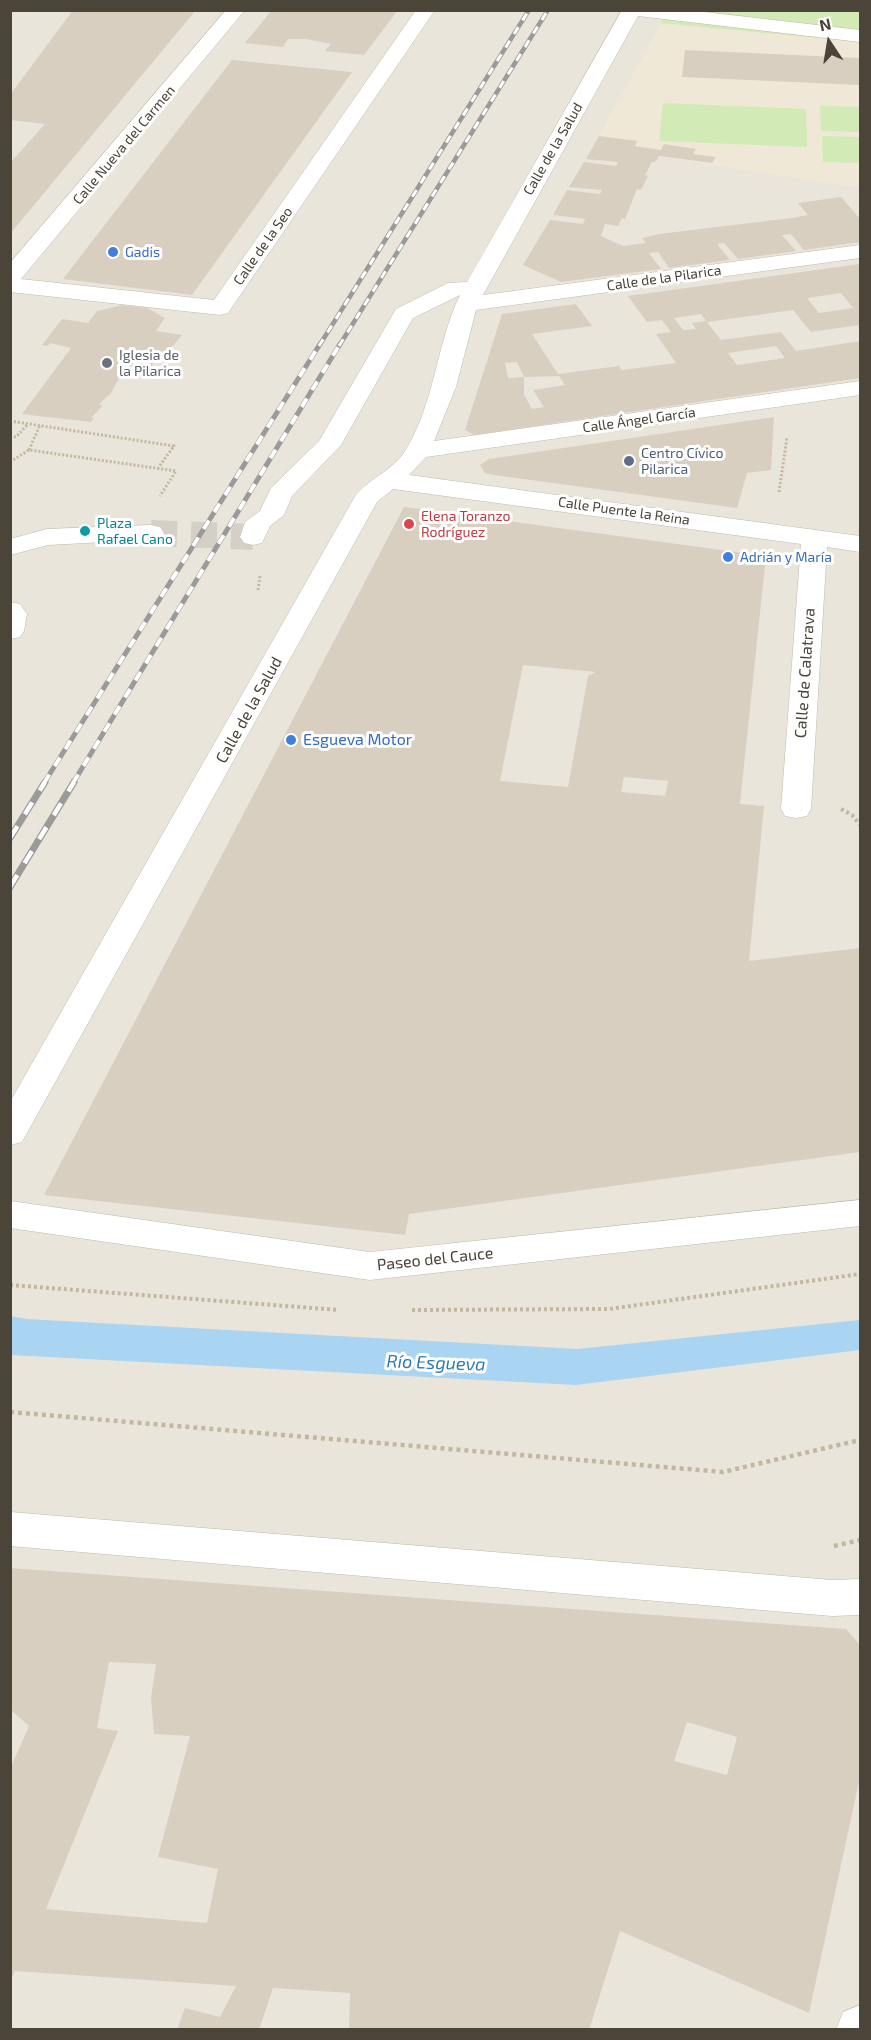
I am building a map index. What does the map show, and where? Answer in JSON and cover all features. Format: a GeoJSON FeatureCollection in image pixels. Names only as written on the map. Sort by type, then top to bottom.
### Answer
{"type":"FeatureCollection","features":[{"type":"Feature","properties":{"kind":"street","name":"Calle Nueva del Carmen"},"geometry":{"type":"LineString","coordinates":[[10,278],[236,10]]}},
{"type":"Feature","properties":{"kind":"street","name":"Calle de la Seo"},"geometry":{"type":"LineString","coordinates":[[10,285],[220,308],[426,10]]}},
{"type":"Feature","properties":{"kind":"street"},"geometry":{"type":"LineString","coordinates":[[633,10],[861,36]]}},
{"type":"Feature","properties":{"kind":"street","name":"Calle de la Salud"},"geometry":{"type":"LineString","coordinates":[[10,1132],[367,498],[409,463],[418,451],[444,387],[460,319],[471,296],[633,10]]}},
{"type":"Feature","properties":{"kind":"street","name":"Calle de la Pilarica"},"geometry":{"type":"LineString","coordinates":[[471,296],[861,252]]}},
{"type":"Feature","properties":{"kind":"street"},"geometry":{"type":"LineString","coordinates":[[253,537],[258,522],[271,515],[280,493],[329,445],[404,314],[456,288],[471,296]]}},
{"type":"Feature","properties":{"kind":"street","name":"Calle Ángel García"},"geometry":{"type":"LineString","coordinates":[[418,451],[861,388]]}},
{"type":"Feature","properties":{"kind":"street","name":"Calle Puente la Reina"},"geometry":{"type":"LineString","coordinates":[[388,481],[462,489],[861,544]]}},
{"type":"Feature","properties":{"kind":"street"},"geometry":{"type":"LineString","coordinates":[[10,547],[47,537],[151,533]]}},
{"type":"Feature","properties":{"kind":"street","name":"Calle de Calatrava"},"geometry":{"type":"LineString","coordinates":[[796,809],[814,538]]}},
{"type":"Feature","properties":{"kind":"street","name":"Paseo del Cauce"},"geometry":{"type":"LineString","coordinates":[[10,1214],[370,1266],[861,1213]]}},
{"type":"Feature","properties":{"kind":"street"},"geometry":{"type":"LineString","coordinates":[[10,1529],[832,1598],[861,1597]]}},
{"type":"Feature","properties":{"kind":"path"},"geometry":{"type":"LineString","coordinates":[[778,502],[791,398]]}},
{"type":"Feature","properties":{"kind":"path"},"geometry":{"type":"LineString","coordinates":[[10,421],[174,446],[158,468]]}},
{"type":"Feature","properties":{"kind":"path"},"geometry":{"type":"LineString","coordinates":[[10,436],[16,437],[29,424]]}},
{"type":"Feature","properties":{"kind":"path"},"geometry":{"type":"LineString","coordinates":[[10,462],[29,450],[40,425]]}},
{"type":"Feature","properties":{"kind":"path"},"geometry":{"type":"LineString","coordinates":[[29,450],[176,471],[167,485]]}},
{"type":"Feature","properties":{"kind":"path"},"geometry":{"type":"LineString","coordinates":[[10,1412],[723,1472],[861,1440]]}},
{"type":"Feature","properties":{"kind":"shaded area"},"geometry":{"type":"Polygon","coordinates":[[[11,11],[860,11],[860,2029],[11,2029],[11,11]]]}},
{"type":"Feature","properties":{"kind":"shaded area"},"geometry":{"type":"Polygon","coordinates":[[[661,23],[860,42],[860,188],[630,152],[636,141],[599,136],[661,23]]]}},
{"type":"Feature","properties":{"kind":"green space"},"geometry":{"type":"Polygon","coordinates":[[[667,11],[860,11],[860,42],[661,23],[667,11]]]}},
{"type":"Feature","properties":{"kind":"green space"},"geometry":{"type":"Polygon","coordinates":[[[663,103],[806,109],[807,147],[659,141],[663,103]]]}},
{"type":"Feature","properties":{"kind":"green space"},"geometry":{"type":"Polygon","coordinates":[[[820,106],[860,107],[860,132],[821,131],[820,106]]]}},
{"type":"Feature","properties":{"kind":"green space"},"geometry":{"type":"Polygon","coordinates":[[[822,136],[860,137],[860,163],[823,162],[822,136]]]}},
{"type":"Feature","properties":{"kind":"water","name":"Río Esgueva"},"geometry":{"type":"Polygon","coordinates":[[[11,1316],[26,1319],[577,1349],[860,1320],[860,1350],[576,1385],[11,1355],[11,1316]]]}},
{"type":"Feature","properties":{"kind":"building"},"geometry":{"type":"Polygon","coordinates":[[[73,10],[196,10],[10,234],[10,163],[45,124],[10,120],[10,95],[73,10]]]}},
{"type":"Feature","properties":{"kind":"building"},"geometry":{"type":"Polygon","coordinates":[[[272,10],[398,10],[364,55],[325,51],[331,44],[306,39],[288,39],[283,47],[245,43],[272,10]]]}},
{"type":"Feature","properties":{"kind":"building"},"geometry":{"type":"Polygon","coordinates":[[[685,50],[860,58],[860,85],[682,77],[685,50]]]}},
{"type":"Feature","properties":{"kind":"building"},"geometry":{"type":"Polygon","coordinates":[[[232,60],[352,72],[192,295],[63,279],[232,60]]]}},
{"type":"Feature","properties":{"kind":"building"},"geometry":{"type":"Polygon","coordinates":[[[599,136],[637,141],[635,146],[661,150],[664,144],[696,149],[693,154],[716,157],[712,163],[659,156],[655,162],[652,162],[645,175],[648,176],[641,190],[637,189],[625,219],[622,218],[618,226],[605,224],[601,236],[623,246],[646,243],[642,238],[659,234],[808,215],[798,203],[841,197],[860,219],[860,242],[804,250],[791,234],[782,235],[796,251],[738,259],[724,243],[717,244],[730,260],[669,268],[658,252],[649,253],[661,269],[561,282],[523,265],[550,220],[583,224],[585,219],[553,215],[567,190],[600,194],[602,190],[569,187],[584,162],[616,166],[618,162],[586,159],[599,136]]]}},
{"type":"Feature","properties":{"kind":"building"},"geometry":{"type":"Polygon","coordinates":[[[860,264],[860,325],[811,332],[793,310],[707,322],[701,314],[674,318],[683,330],[696,329],[692,323],[706,321],[721,340],[781,332],[796,351],[860,341],[860,378],[474,435],[465,430],[502,314],[576,304],[592,326],[532,334],[558,374],[619,366],[622,370],[676,363],[656,334],[671,332],[662,320],[647,322],[628,296],[860,264]],[[841,293],[807,298],[819,313],[853,308],[841,293]],[[776,346],[728,353],[737,365],[785,358],[776,346]],[[517,362],[505,363],[508,378],[524,377],[517,362]],[[559,376],[524,377],[524,395],[532,409],[544,407],[533,390],[565,385],[559,376]]]}},
{"type":"Feature","properties":{"kind":"building","name":"Iglesia de la Pilarica"},"geometry":{"type":"Polygon","coordinates":[[[123,305],[147,308],[165,318],[156,331],[182,335],[165,355],[168,356],[166,359],[156,359],[150,368],[128,366],[109,396],[99,405],[103,405],[91,418],[94,418],[91,422],[22,414],[71,348],[50,343],[48,346],[42,345],[62,319],[88,323],[97,311],[123,305]]]}},
{"type":"Feature","properties":{"kind":"building","name":"Centro Cívico Pilarica"},"geometry":{"type":"Polygon","coordinates":[[[774,417],[771,470],[747,473],[737,508],[494,475],[485,473],[480,465],[489,459],[774,417]]]}},
{"type":"Feature","properties":{"kind":"building"},"geometry":{"type":"Polygon","coordinates":[[[404,507],[766,556],[740,804],[764,806],[749,961],[860,948],[860,1152],[409,1214],[405,1235],[44,1195],[404,507]],[[523,665],[500,781],[568,787],[588,676],[596,672],[523,665]],[[624,777],[621,792],[665,796],[668,781],[624,777]]]}},
{"type":"Feature","properties":{"kind":"building"},"geometry":{"type":"Polygon","coordinates":[[[10,1568],[846,1629],[860,1645],[860,1777],[809,2013],[620,1931],[589,2030],[349,2030],[350,1993],[273,1988],[259,2030],[177,2030],[185,2008],[220,2017],[236,1986],[15,1971],[10,1981],[10,1769],[29,1726],[10,1709],[10,1568]],[[109,1662],[97,1728],[118,1731],[46,1909],[207,1923],[218,1869],[158,1857],[190,1736],[154,1734],[151,1698],[156,1664],[109,1662]],[[687,1722],[674,1761],[727,1775],[737,1737],[687,1722]]]}},
{"type":"Feature","properties":{"kind":"tunnel"},"geometry":{"type":"LineString","coordinates":[[151,533],[253,537]]}},
{"type":"Feature","properties":{"kind":"railway"},"geometry":{"type":"LineString","coordinates":[[319,346],[529,10]]}},
{"type":"Feature","properties":{"kind":"railway"},"geometry":{"type":"LineString","coordinates":[[339,346],[548,10]]}},
{"type":"Feature","properties":{"kind":"railway"},"geometry":{"type":"LineString","coordinates":[[44,783],[320,344]]}},
{"type":"Feature","properties":{"kind":"railway"},"geometry":{"type":"LineString","coordinates":[[73,783],[340,344]]}},
{"type":"Feature","properties":{"kind":"railway"},"geometry":{"type":"LineString","coordinates":[[10,838],[45,782]]}},
{"type":"Feature","properties":{"kind":"railway"},"geometry":{"type":"LineString","coordinates":[[10,887],[74,782]]}},
{"type":"Feature","properties":{"kind":"place","name":"Gadis"},"geometry":{"type":"Point","coordinates":[113,252]}},
{"type":"Feature","properties":{"kind":"place","name":"Iglesia de la Pilarica"},"geometry":{"type":"Point","coordinates":[107,363]}},
{"type":"Feature","properties":{"kind":"place","name":"Centro Cívico Pilarica"},"geometry":{"type":"Point","coordinates":[629,461]}},
{"type":"Feature","properties":{"kind":"place","name":"Elena Toranzo Rodríguez"},"geometry":{"type":"Point","coordinates":[409,524]}},
{"type":"Feature","properties":{"kind":"place","name":"Plaza Rafael Cano"},"geometry":{"type":"Point","coordinates":[85,531]}},
{"type":"Feature","properties":{"kind":"place","name":"Adrián y María"},"geometry":{"type":"Point","coordinates":[728,557]}},
{"type":"Feature","properties":{"kind":"place","name":"Esgueva Motor"},"geometry":{"type":"Point","coordinates":[291,740]}}]}
